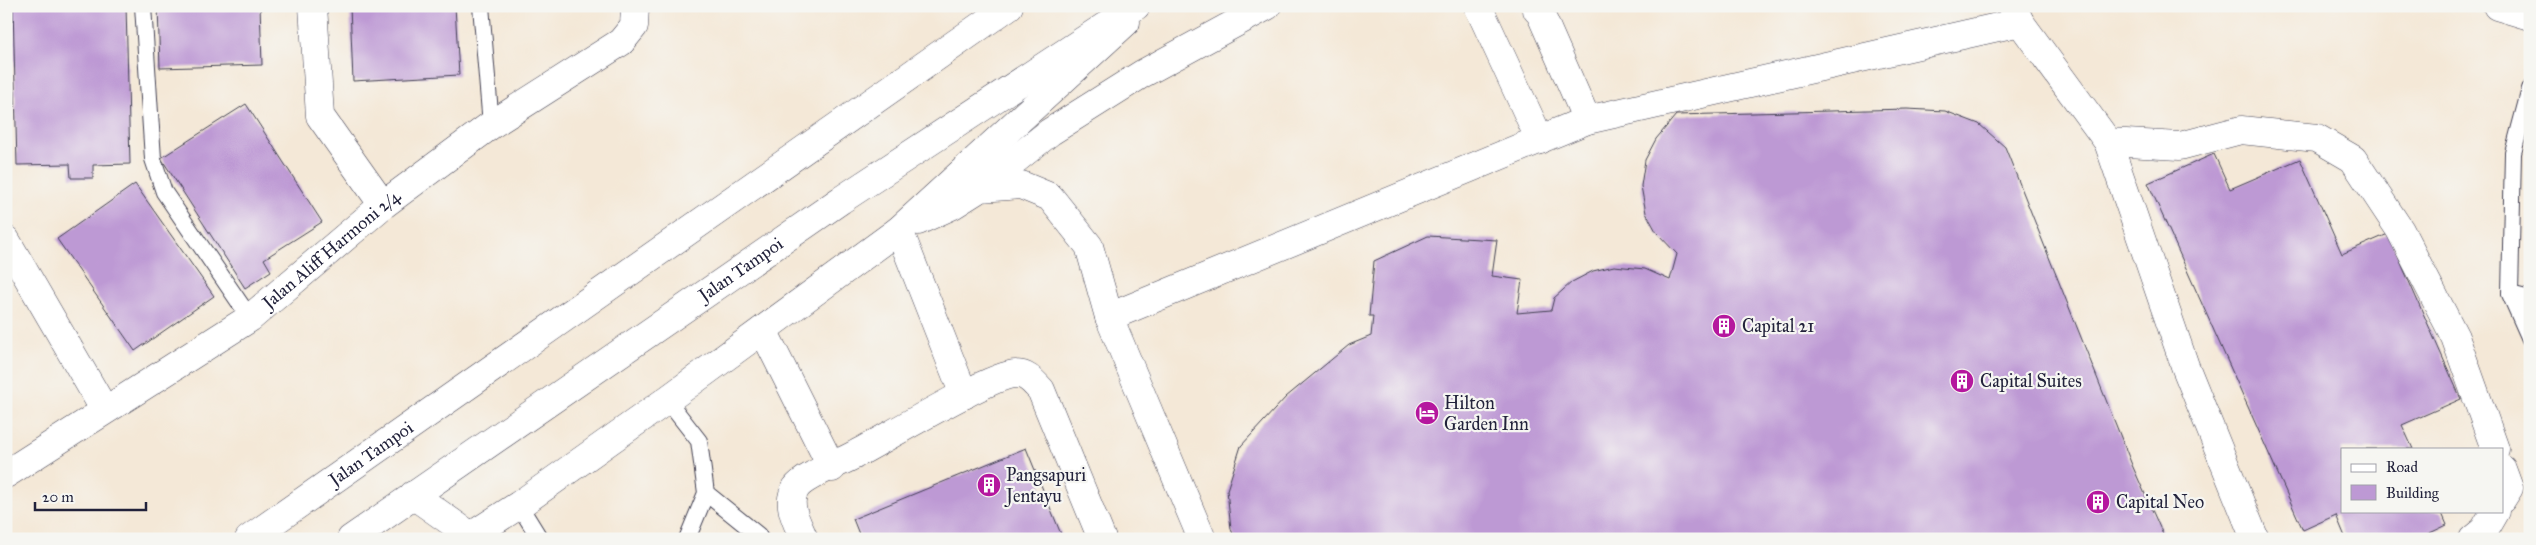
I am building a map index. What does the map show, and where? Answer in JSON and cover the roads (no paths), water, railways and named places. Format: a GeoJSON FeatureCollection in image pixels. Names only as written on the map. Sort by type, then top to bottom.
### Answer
{"type":"FeatureCollection","features":[{"type":"Feature","properties":{"kind":"street"},"geometry":{"type":"LineString","coordinates":[[313,6],[320,116],[383,205]]}},
{"type":"Feature","properties":{"kind":"street","name":"Jalan Aliff Harmoni 2/4"},"geometry":{"type":"LineString","coordinates":[[6,474],[104,409],[250,318],[383,205],[491,125],[621,42],[634,26],[635,6]]}},
{"type":"Feature","properties":{"kind":"street","name":"Jalan Tampoi"},"geometry":{"type":"LineString","coordinates":[[249,539],[1009,6]]}},
{"type":"Feature","properties":{"kind":"street","name":"Jalan Tampoi"},"geometry":{"type":"LineString","coordinates":[[351,539],[841,200],[1136,6]]}},
{"type":"Feature","properties":{"kind":"street"},"geometry":{"type":"LineString","coordinates":[[413,495],[472,537],[667,400],[899,230],[1144,6]]}},
{"type":"Feature","properties":{"kind":"street"},"geometry":{"type":"LineString","coordinates":[[899,230],[953,205],[980,188],[1067,121],[1142,74],[1267,6]]}},
{"type":"Feature","properties":{"kind":"street"},"geometry":{"type":"LineString","coordinates":[[1467,6],[1482,17],[1540,140]]}},
{"type":"Feature","properties":{"kind":"street"},"geometry":{"type":"LineString","coordinates":[[2497,6],[2530,16]]}},
{"type":"Feature","properties":{"kind":"street"},"geometry":{"type":"LineString","coordinates":[[1537,7],[1587,120]]}},
{"type":"Feature","properties":{"kind":"street"},"geometry":{"type":"LineString","coordinates":[[1109,317],[1587,120],[2017,14],[2108,142],[2185,366],[2256,539]]}},
{"type":"Feature","properties":{"kind":"street"},"geometry":{"type":"LineString","coordinates":[[2108,142],[2180,146],[2241,130],[2317,138],[2353,159],[2400,230],[2455,337],[2495,448]]}},
{"type":"Feature","properties":{"kind":"street"},"geometry":{"type":"LineString","coordinates":[[980,188],[1021,185],[1050,197],[1089,246],[1109,317],[1202,539]]}},
{"type":"Feature","properties":{"kind":"street"},"geometry":{"type":"LineString","coordinates":[[899,230],[964,395]]}},
{"type":"Feature","properties":{"kind":"street"},"geometry":{"type":"LineString","coordinates":[[10,255],[104,409]]}},
{"type":"Feature","properties":{"kind":"street"},"geometry":{"type":"LineString","coordinates":[[763,330],[832,468]]}},
{"type":"Feature","properties":{"kind":"street"},"geometry":{"type":"LineString","coordinates":[[804,539],[794,515],[792,502],[796,488],[806,480],[832,468],[964,395],[1002,378],[1016,374],[1031,378],[1041,390],[1102,539]]}},
{"type":"Feature","properties":{"kind":"street"},"geometry":{"type":"LineString","coordinates":[[2504,474],[2509,488],[2504,496]]}},
{"type":"Feature","properties":{"kind":"street"},"geometry":{"type":"LineString","coordinates":[[2473,539],[2484,530],[2494,512]]}},
{"type":"Feature","properties":{"kind":"lane"},"geometry":{"type":"LineString","coordinates":[[143,6],[152,159],[164,192],[250,318]]}},
{"type":"Feature","properties":{"kind":"lane"},"geometry":{"type":"LineString","coordinates":[[481,6],[491,125]]}},
{"type":"Feature","properties":{"kind":"lane"},"geometry":{"type":"LineString","coordinates":[[2530,89],[2513,153],[2510,294],[2530,338]]}},
{"type":"Feature","properties":{"kind":"lane"},"geometry":{"type":"LineString","coordinates":[[2510,294],[2530,299]]}},
{"type":"Feature","properties":{"kind":"lane"},"geometry":{"type":"LineString","coordinates":[[667,400],[699,442],[706,493],[687,539]]}},
{"type":"Feature","properties":{"kind":"lane"},"geometry":{"type":"LineString","coordinates":[[706,493],[758,535],[760,539]]}},
{"type":"Feature","properties":{"kind":"lane"},"geometry":{"type":"LineString","coordinates":[[519,505],[540,539]]}},
{"type":"Feature","properties":{"kind":"place","name":"Capital 21"},"geometry":{"type":"Point","coordinates":[1724,326]}},
{"type":"Feature","properties":{"kind":"place","name":"Capital Suites"},"geometry":{"type":"Point","coordinates":[1962,381]}},
{"type":"Feature","properties":{"kind":"place","name":"Hilton Garden Inn"},"geometry":{"type":"Point","coordinates":[1427,413]}},
{"type":"Feature","properties":{"kind":"place","name":"Pangsapuri Jentayu"},"geometry":{"type":"Point","coordinates":[989,485]}},
{"type":"Feature","properties":{"kind":"place","name":"Capital Neo"},"geometry":{"type":"Point","coordinates":[2098,502]}}]}
